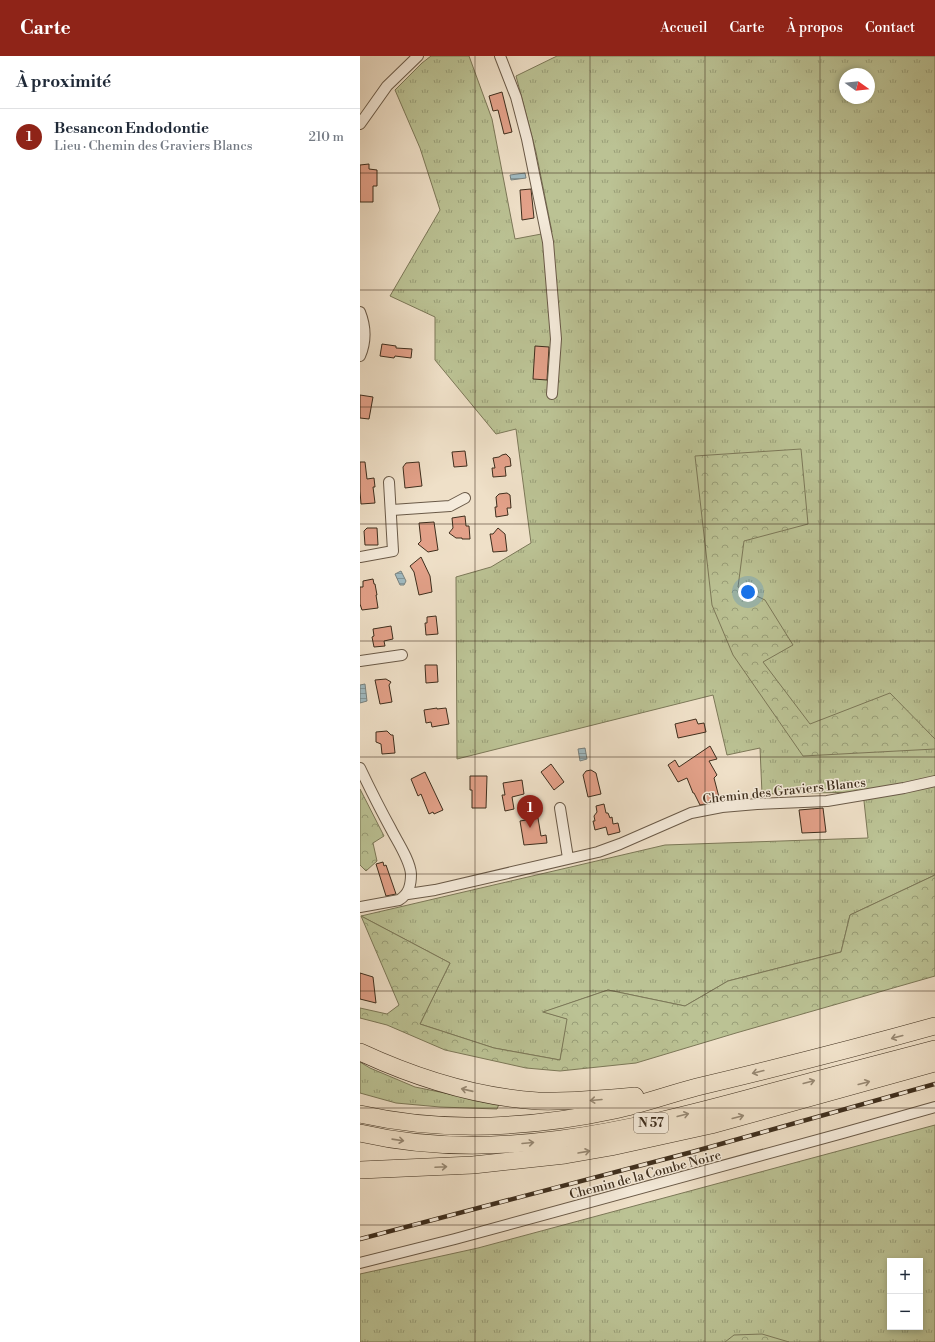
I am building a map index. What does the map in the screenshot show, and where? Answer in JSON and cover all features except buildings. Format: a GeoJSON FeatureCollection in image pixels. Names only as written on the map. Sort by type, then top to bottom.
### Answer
{"type":"FeatureCollection","features":[{"type":"Feature","properties":{"kind":"highway","name":"N 57"},"geometry":{"type":"LineString","coordinates":[[360,1114],[426,1124],[465,1126],[516,1124],[560,1120],[617,1110],[677,1092],[864,1046],[935,1026]]}},
{"type":"Feature","properties":{"kind":"highway","name":"N 57"},"geometry":{"type":"LineString","coordinates":[[360,1134],[424,1143],[465,1146],[503,1145],[565,1139],[621,1130],[697,1112],[935,1048]]}},
{"type":"Feature","properties":{"kind":"highway"},"geometry":{"type":"LineString","coordinates":[[360,1052],[402,1070],[434,1081],[476,1092],[522,1099],[554,1101],[592,1100],[677,1092]]}},
{"type":"Feature","properties":{"kind":"highway"},"geometry":{"type":"LineString","coordinates":[[360,1170],[473,1165],[558,1156],[611,1147],[718,1123],[935,1063]]}},
{"type":"Feature","properties":{"kind":"street"},"geometry":{"type":"LineString","coordinates":[[360,124],[387,86],[418,56]]}},
{"type":"Feature","properties":{"kind":"street"},"geometry":{"type":"LineString","coordinates":[[500,56],[516,96],[527,139],[548,242],[556,339],[552,394]]}},
{"type":"Feature","properties":{"kind":"street"},"geometry":{"type":"LineString","coordinates":[[360,312],[365,330],[365,346],[360,356]]}},
{"type":"Feature","properties":{"kind":"street"},"geometry":{"type":"LineString","coordinates":[[360,557],[393,551],[392,510],[389,482]]}},
{"type":"Feature","properties":{"kind":"street"},"geometry":{"type":"LineString","coordinates":[[392,510],[450,506],[465,498]]}},
{"type":"Feature","properties":{"kind":"street"},"geometry":{"type":"LineString","coordinates":[[360,662],[402,655]]}},
{"type":"Feature","properties":{"kind":"street"},"geometry":{"type":"LineString","coordinates":[[360,768],[406,857],[411,873],[408,894]]}},
{"type":"Feature","properties":{"kind":"street","name":"Chemin des Graviers Blancs"},"geometry":{"type":"LineString","coordinates":[[360,907],[399,900],[408,894],[435,890],[598,852],[691,814],[722,807],[827,801],[904,788],[935,781]]}},
{"type":"Feature","properties":{"kind":"street"},"geometry":{"type":"LineString","coordinates":[[560,808],[568,858]]}},
{"type":"Feature","properties":{"kind":"street","name":"Chemin de la Combe Noire"},"geometry":{"type":"LineString","coordinates":[[360,1263],[455,1239],[843,1134],[935,1107]]}},
{"type":"Feature","properties":{"kind":"green space"},"geometry":{"type":"Polygon","coordinates":[[[431,56],[469,56],[492,119],[515,239],[552,232],[536,152],[516,76],[557,56],[935,56],[935,875],[850,915],[841,952],[728,981],[685,1006],[608,990],[544,1012],[568,1019],[560,1060],[494,1048],[420,1024],[450,963],[361,916],[665,845],[868,838],[863,792],[762,794],[760,748],[727,755],[713,695],[457,759],[456,577],[491,567],[531,543],[516,429],[496,434],[435,360],[435,317],[390,296],[440,210],[420,148],[395,90],[431,56]]]}},
{"type":"Feature","properties":{"kind":"green space"},"geometry":{"type":"Polygon","coordinates":[[[801,449],[808,524],[744,541],[738,587],[765,600],[793,645],[763,662],[810,724],[890,693],[935,739],[935,749],[803,756],[733,655],[712,605],[695,456],[801,449]]]}},
{"type":"Feature","properties":{"kind":"green space"},"geometry":{"type":"Polygon","coordinates":[[[360,789],[384,836],[373,843],[377,861],[366,871],[360,865],[360,789]]]}},
{"type":"Feature","properties":{"kind":"green space"},"geometry":{"type":"Polygon","coordinates":[[[935,875],[935,976],[636,1063],[560,1071],[526,1068],[445,1050],[387,1025],[360,1018],[360,1008],[387,1014],[399,1005],[361,916],[450,963],[420,1024],[494,1048],[560,1060],[567,1019],[543,1012],[608,990],[685,1006],[728,981],[841,952],[850,915],[935,875]]]}},
{"type":"Feature","properties":{"kind":"green space"},"geometry":{"type":"Polygon","coordinates":[[[360,1062],[370,1068],[415,1087],[499,1104],[497,1109],[440,1107],[396,1103],[360,1093],[360,1062]]]}},
{"type":"Feature","properties":{"kind":"green space"},"geometry":{"type":"Polygon","coordinates":[[[935,1125],[935,1342],[360,1342],[360,1274],[478,1248],[935,1125]]]}},
{"type":"Feature","properties":{"kind":"green space"},"geometry":{"type":"Polygon","coordinates":[[[762,1334],[789,1342],[725,1342],[734,1335],[762,1334]]]}},
{"type":"Feature","properties":{"kind":"water"},"geometry":{"type":"Polygon","coordinates":[[[525,173],[526,178],[511,180],[510,175],[525,173]]]}},
{"type":"Feature","properties":{"kind":"water"},"geometry":{"type":"Polygon","coordinates":[[[401,571],[406,581],[404,585],[400,585],[395,574],[401,571]]]}},
{"type":"Feature","properties":{"kind":"water"},"geometry":{"type":"Polygon","coordinates":[[[365,684],[367,701],[360,703],[360,685],[365,684]]]}},
{"type":"Feature","properties":{"kind":"water"},"geometry":{"type":"Polygon","coordinates":[[[585,748],[587,759],[580,761],[578,749],[585,748]]]}},
{"type":"Feature","properties":{"kind":"railway"},"geometry":{"type":"LineString","coordinates":[[360,1239],[692,1152],[935,1084]]}},
{"type":"Feature","properties":{"kind":"place","name":"Besancon Endodontie"},"geometry":{"type":"Point","coordinates":[530,828]}}]}
